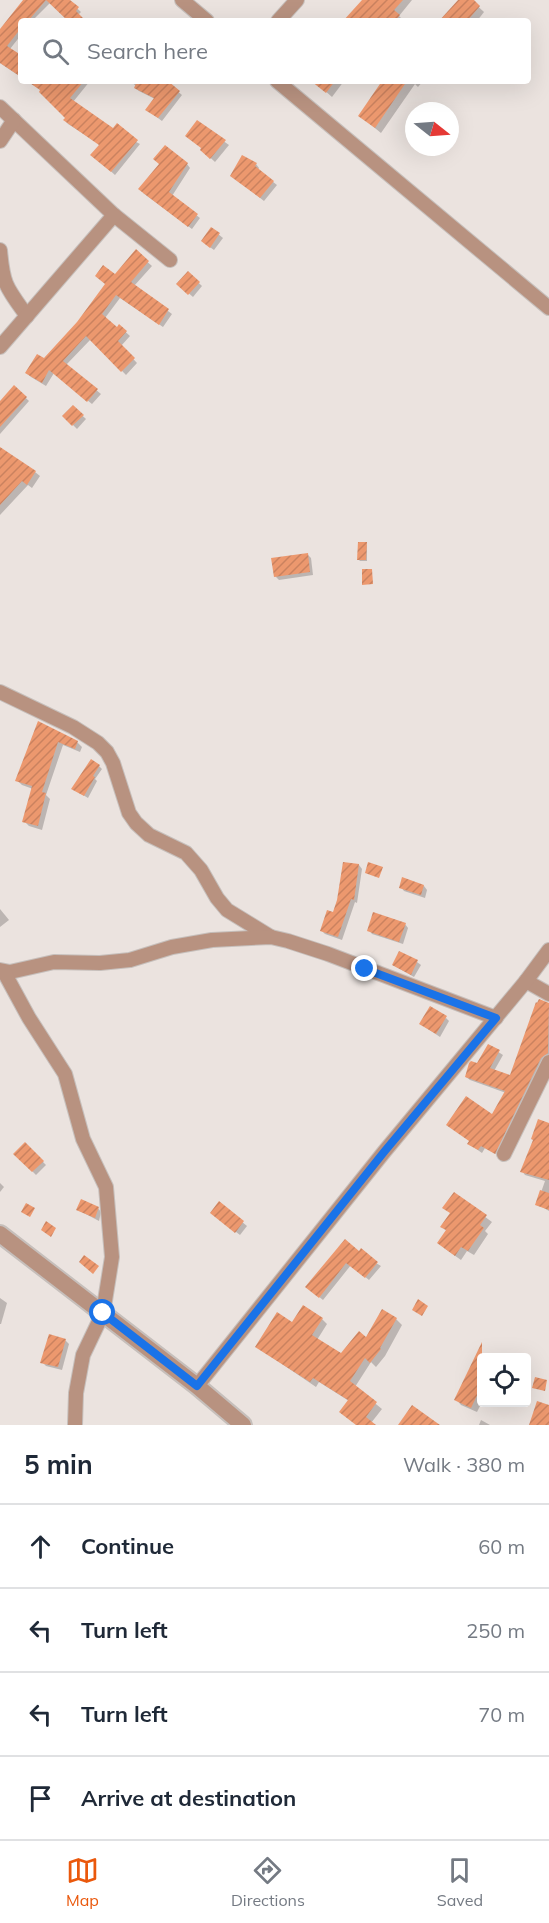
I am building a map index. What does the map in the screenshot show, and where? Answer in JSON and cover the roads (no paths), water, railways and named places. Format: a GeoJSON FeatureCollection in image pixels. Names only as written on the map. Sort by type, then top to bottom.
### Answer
{"type":"FeatureCollection","features":[{"type":"Feature","properties":{"kind":"street"},"geometry":{"type":"LineString","coordinates":[[182,0],[203,18]]}},
{"type":"Feature","properties":{"kind":"street"},"geometry":{"type":"LineString","coordinates":[[281,18],[297,0]]}},
{"type":"Feature","properties":{"kind":"street"},"geometry":{"type":"LineString","coordinates":[[282,84],[549,308]]}},
{"type":"Feature","properties":{"kind":"street"},"geometry":{"type":"LineString","coordinates":[[0,107],[114,215],[170,260]]}},
{"type":"Feature","properties":{"kind":"street"},"geometry":{"type":"LineString","coordinates":[[0,141],[14,120]]}},
{"type":"Feature","properties":{"kind":"street"},"geometry":{"type":"LineString","coordinates":[[0,347],[114,215]]}},
{"type":"Feature","properties":{"kind":"street"},"geometry":{"type":"LineString","coordinates":[[0,250],[5,286],[27,316]]}},
{"type":"Feature","properties":{"kind":"street"},"geometry":{"type":"LineString","coordinates":[[0,692],[73,727],[98,743],[107,752],[113,764],[129,813],[136,823],[157,840],[186,853],[201,870],[217,898],[227,910],[271,937],[328,954],[496,1018]]}},
{"type":"Feature","properties":{"kind":"street"},"geometry":{"type":"LineString","coordinates":[[75,1425],[76,1394],[83,1355],[103,1313],[112,1257],[106,1187],[83,1139],[65,1074],[2,971],[54,962],[100,963],[130,960],[172,947],[212,940],[271,937]]}},
{"type":"Feature","properties":{"kind":"street"},"geometry":{"type":"LineString","coordinates":[[197,1386],[549,950]]}},
{"type":"Feature","properties":{"kind":"street"},"geometry":{"type":"LineString","coordinates":[[526,981],[549,994]]}},
{"type":"Feature","properties":{"kind":"street"},"geometry":{"type":"LineString","coordinates":[[504,1154],[549,1062]]}},
{"type":"Feature","properties":{"kind":"street"},"geometry":{"type":"LineString","coordinates":[[0,1234],[197,1386],[243,1425]]}}]}
